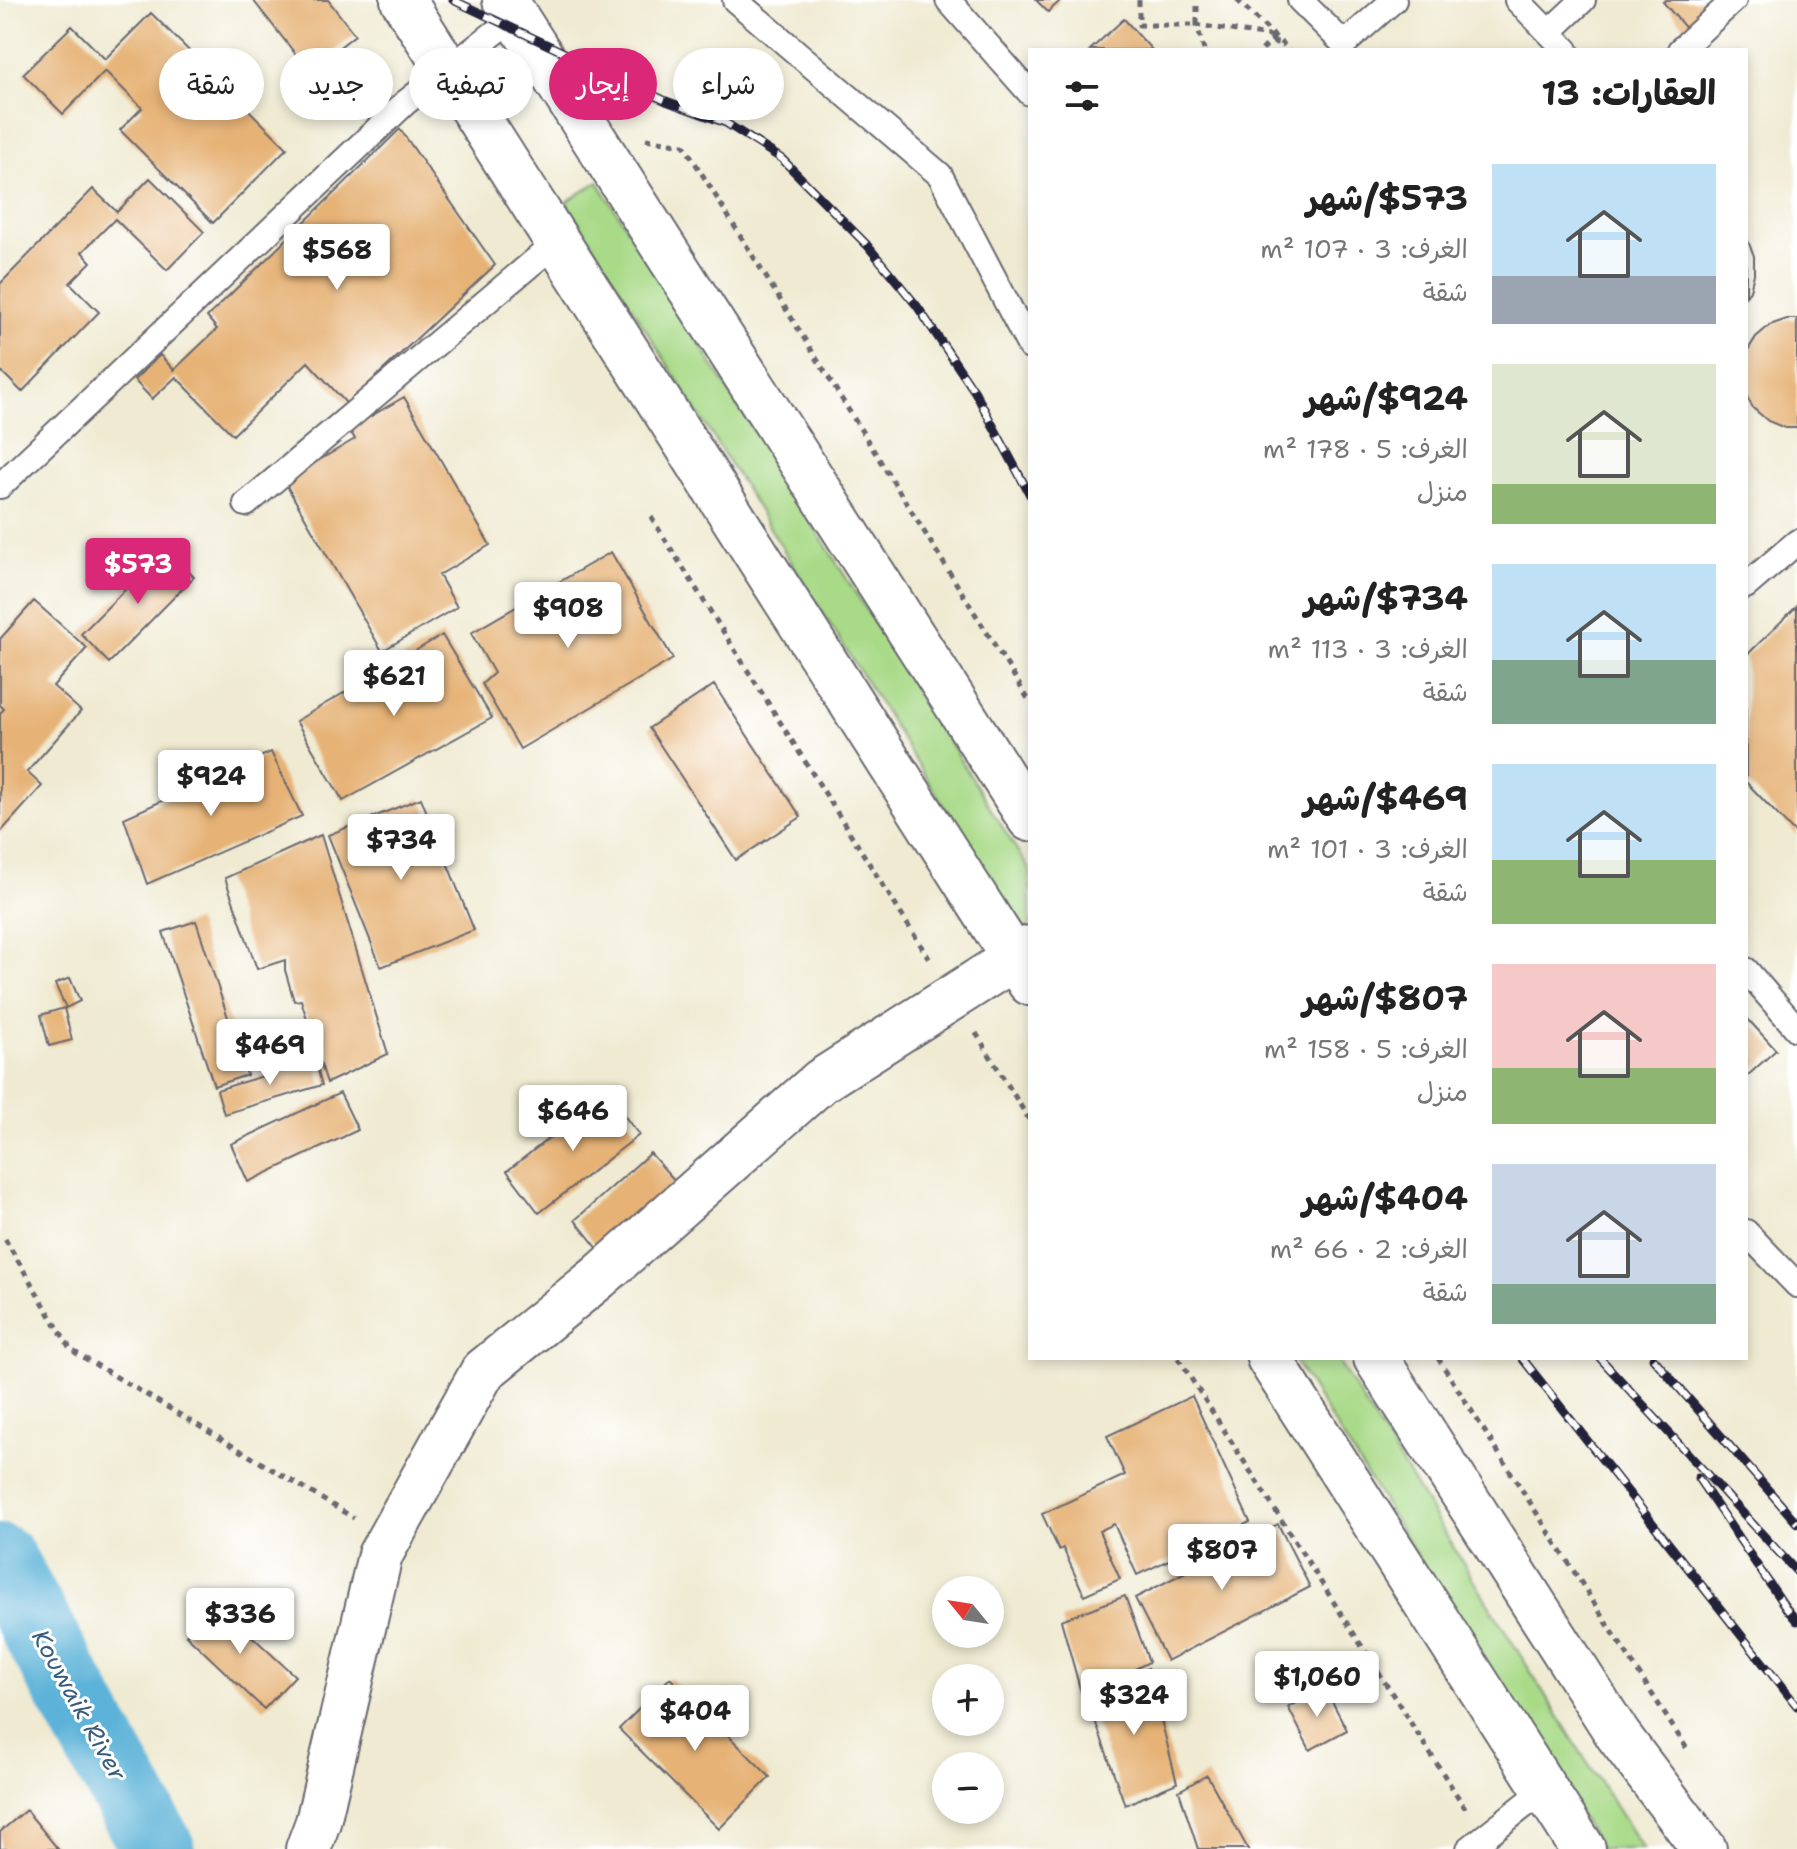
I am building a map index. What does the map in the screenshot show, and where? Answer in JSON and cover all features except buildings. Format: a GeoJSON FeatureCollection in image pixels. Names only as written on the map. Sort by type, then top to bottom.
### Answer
{"type":"FeatureCollection","features":[{"type":"Feature","properties":{"kind":"street"},"geometry":{"type":"LineString","coordinates":[[403,0],[434,48]]}},
{"type":"Feature","properties":{"kind":"street"},"geometry":{"type":"LineString","coordinates":[[510,8],[1028,816]]}},
{"type":"Feature","properties":{"kind":"street"},"geometry":{"type":"LineString","coordinates":[[308,1849],[318,1822],[380,1555],[483,1371],[599,1277],[821,1081],[954,997],[1025,963],[480,120]]}},
{"type":"Feature","properties":{"kind":"street"},"geometry":{"type":"LineString","coordinates":[[1270,1360],[1583,1849]]}},
{"type":"Feature","properties":{"kind":"street"},"geometry":{"type":"LineString","coordinates":[[1377,1360],[1618,1735],[1704,1849]]}},
{"type":"Feature","properties":{"kind":"lane"},"geometry":{"type":"LineString","coordinates":[[735,0],[940,175],[1028,343]]}},
{"type":"Feature","properties":{"kind":"lane"},"geometry":{"type":"LineString","coordinates":[[948,0],[1028,91]]}},
{"type":"Feature","properties":{"kind":"lane"},"geometry":{"type":"LineString","coordinates":[[1300,0],[1344,44],[1394,0]]}},
{"type":"Feature","properties":{"kind":"lane"},"geometry":{"type":"LineString","coordinates":[[1517,0],[1564,48]]}},
{"type":"Feature","properties":{"kind":"lane"},"geometry":{"type":"LineString","coordinates":[[1549,32],[1583,0]]}},
{"type":"Feature","properties":{"kind":"lane"},"geometry":{"type":"LineString","coordinates":[[1682,48],[1734,0]]}},
{"type":"Feature","properties":{"kind":"lane"},"geometry":{"type":"LineString","coordinates":[[470,48],[510,8]]}},
{"type":"Feature","properties":{"kind":"lane"},"geometry":{"type":"LineString","coordinates":[[0,486],[409,100]]}},
{"type":"Feature","properties":{"kind":"lane"},"geometry":{"type":"LineString","coordinates":[[246,504],[557,242]]}},
{"type":"Feature","properties":{"kind":"lane"},"geometry":{"type":"LineString","coordinates":[[1748,584],[1797,542]]}},
{"type":"Feature","properties":{"kind":"lane"},"geometry":{"type":"LineString","coordinates":[[1748,972],[1797,1029]]}},
{"type":"Feature","properties":{"kind":"lane"},"geometry":{"type":"LineString","coordinates":[[1748,1234],[1797,1285]]}},
{"type":"Feature","properties":{"kind":"lane"},"geometry":{"type":"LineString","coordinates":[[1476,1843],[1544,1790]]}},
{"type":"Feature","properties":{"kind":"path"},"geometry":{"type":"LineString","coordinates":[[1139,0],[1139,25],[1197,25],[1276,37]]}},
{"type":"Feature","properties":{"kind":"path"},"geometry":{"type":"LineString","coordinates":[[1197,0],[1197,25],[1203,48]]}},
{"type":"Feature","properties":{"kind":"path"},"geometry":{"type":"LineString","coordinates":[[1237,0],[1287,48]]}},
{"type":"Feature","properties":{"kind":"path"},"geometry":{"type":"LineString","coordinates":[[1274,48],[1276,37]]}},
{"type":"Feature","properties":{"kind":"path"},"geometry":{"type":"LineString","coordinates":[[589,131],[684,145],[1028,699]]}},
{"type":"Feature","properties":{"kind":"path"},"geometry":{"type":"LineString","coordinates":[[651,517],[1028,1118]]}},
{"type":"Feature","properties":{"kind":"path"},"geometry":{"type":"LineString","coordinates":[[5,1239],[71,1350],[389,1539]]}},
{"type":"Feature","properties":{"kind":"path"},"geometry":{"type":"LineString","coordinates":[[1179,1360],[1476,1843]]}},
{"type":"Feature","properties":{"kind":"path"},"geometry":{"type":"LineString","coordinates":[[1439,1360],[1691,1756]]}},
{"type":"Feature","properties":{"kind":"green space"},"geometry":{"type":"Polygon","coordinates":[[[598,182],[1028,868],[1028,927],[1022,931],[566,202],[598,182]]]}},
{"type":"Feature","properties":{"kind":"green space"},"geometry":{"type":"Polygon","coordinates":[[[1294,1360],[1337,1360],[1643,1849],[1601,1849],[1294,1360]]]}},
{"type":"Feature","properties":{"kind":"waterway","name":"Kouwaik River"},"geometry":{"type":"LineString","coordinates":[[0,1561],[158,1849]]}},
{"type":"Feature","properties":{"kind":"railway"},"geometry":{"type":"LineString","coordinates":[[453,0],[666,101],[726,123],[782,159],[867,245],[917,306],[975,392],[1028,491]]}},
{"type":"Feature","properties":{"kind":"railway"},"geometry":{"type":"LineString","coordinates":[[1524,1360],[1797,1706]]}},
{"type":"Feature","properties":{"kind":"railway"},"geometry":{"type":"LineString","coordinates":[[1602,1360],[1797,1572]]}},
{"type":"Feature","properties":{"kind":"railway"},"geometry":{"type":"LineString","coordinates":[[1655,1360],[1797,1523]]}},
{"type":"Feature","properties":{"kind":"railway"},"geometry":{"type":"LineString","coordinates":[[1698,1478],[1797,1621]]}}]}
